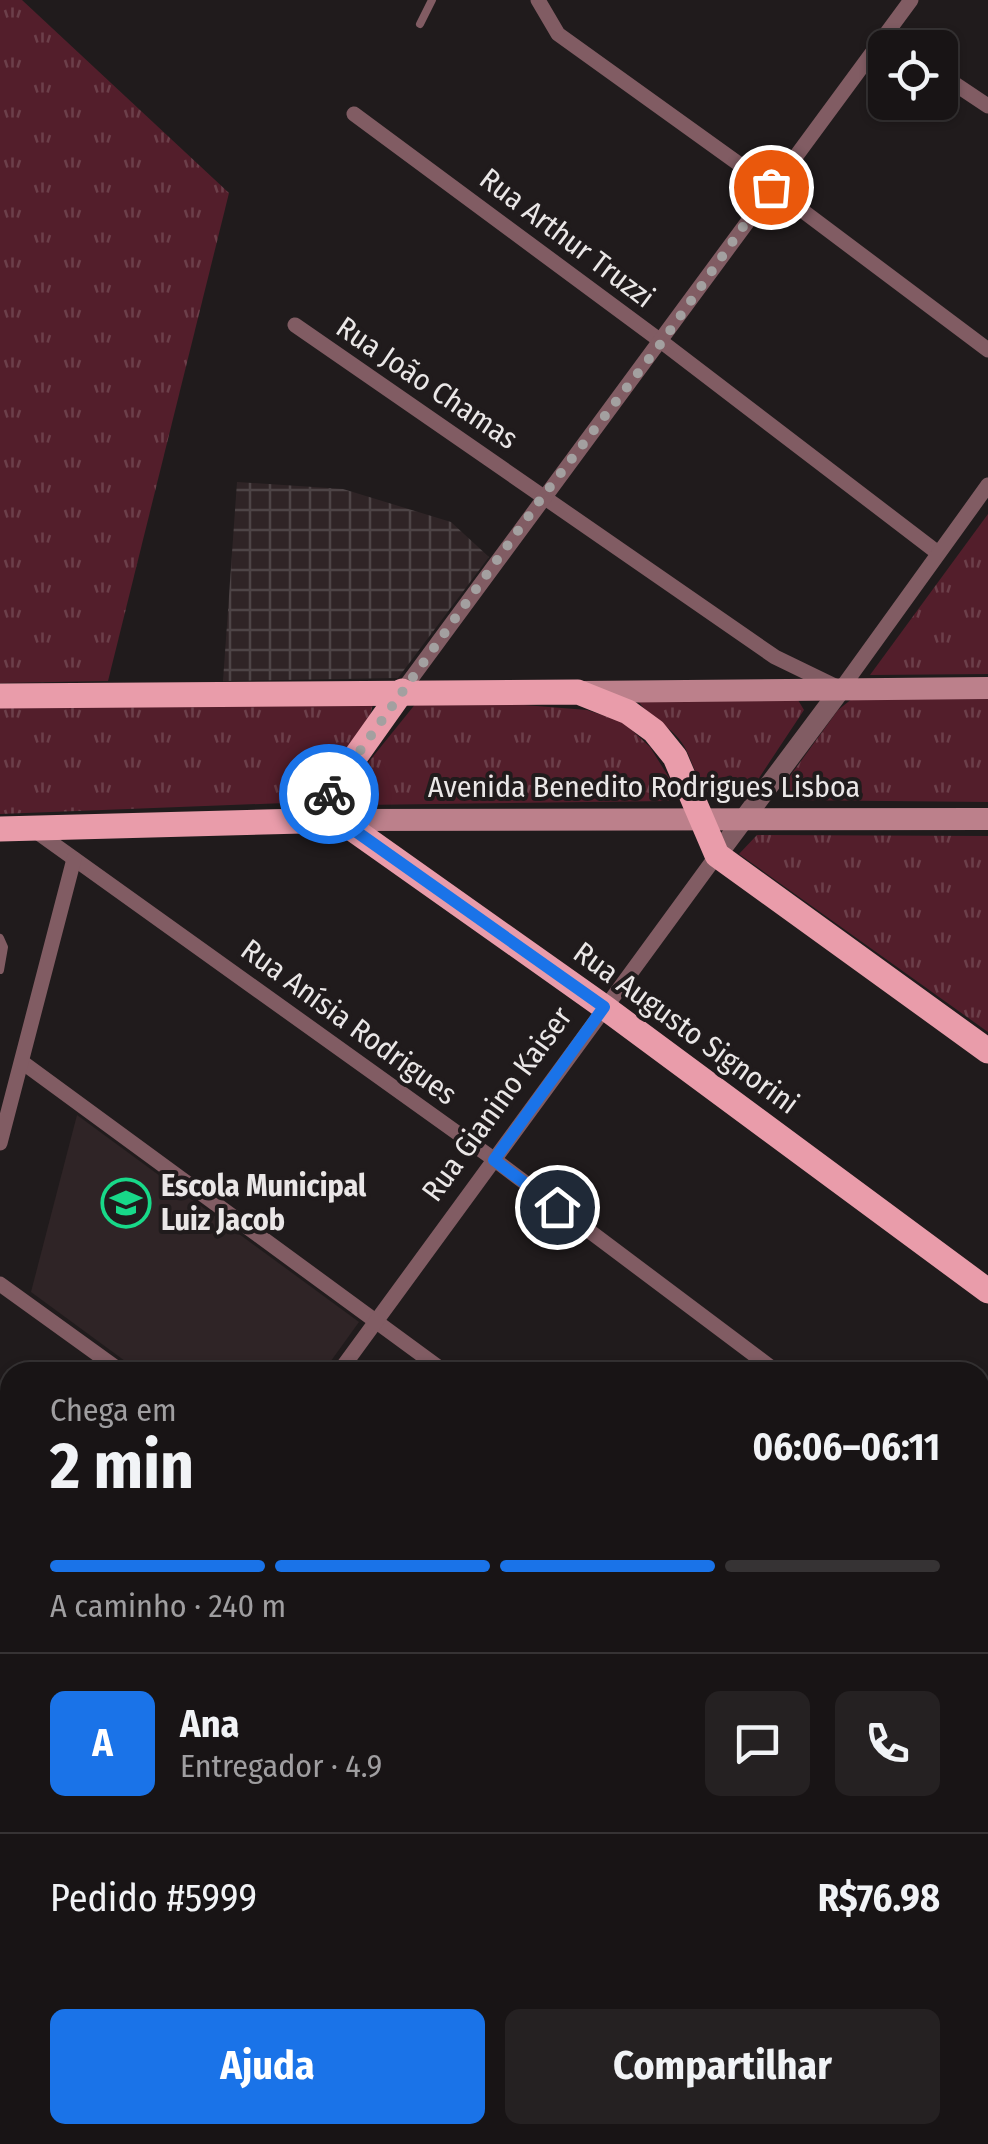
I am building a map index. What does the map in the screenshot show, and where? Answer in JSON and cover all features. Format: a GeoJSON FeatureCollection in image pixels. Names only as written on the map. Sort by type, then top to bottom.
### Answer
{"type":"FeatureCollection","features":[{"type":"Feature","properties":{"kind":"main road"},"geometry":{"type":"LineString","coordinates":[[0,696],[988,688]]}},
{"type":"Feature","properties":{"kind":"main road"},"geometry":{"type":"LineString","coordinates":[[343,820],[330,813],[324,801],[402,691]]}},
{"type":"Feature","properties":{"kind":"main road"},"geometry":{"type":"LineString","coordinates":[[578,692],[628,712],[654,731],[675,757],[717,855],[988,1052]]}},
{"type":"Feature","properties":{"kind":"main road","name":"Avenida Benedito Rodrigues Lisboa"},"geometry":{"type":"LineString","coordinates":[[0,829],[343,820],[988,819]]}},
{"type":"Feature","properties":{"kind":"main road","name":"Rua Augusto Signorini"},"geometry":{"type":"LineString","coordinates":[[343,820],[988,1290]]}},
{"type":"Feature","properties":{"kind":"street"},"geometry":{"type":"LineString","coordinates":[[538,0],[558,34],[988,350]]}},
{"type":"Feature","properties":{"kind":"street"},"geometry":{"type":"LineString","coordinates":[[888,30],[911,0]]}},
{"type":"Feature","properties":{"kind":"street"},"geometry":{"type":"LineString","coordinates":[[402,691],[543,496],[662,342],[868,56]]}},
{"type":"Feature","properties":{"kind":"street"},"geometry":{"type":"LineString","coordinates":[[958,86],[988,106]]}},
{"type":"Feature","properties":{"kind":"street","name":"Rua Arthur Truzzi"},"geometry":{"type":"LineString","coordinates":[[354,114],[938,553]]}},
{"type":"Feature","properties":{"kind":"street","name":"Rua João Chamas"},"geometry":{"type":"LineString","coordinates":[[295,325],[775,657],[840,690]]}},
{"type":"Feature","properties":{"kind":"street","name":"Rua Gianino Kaiser"},"geometry":{"type":"LineString","coordinates":[[346,1362],[988,485]]}},
{"type":"Feature","properties":{"kind":"street"},"geometry":{"type":"LineString","coordinates":[[765,691],[776,675],[775,657]]}},
{"type":"Feature","properties":{"kind":"street","name":"Rua Anísia Rodrigues"},"geometry":{"type":"LineString","coordinates":[[31,828],[494,1160],[764,1362]]}},
{"type":"Feature","properties":{"kind":"street"},"geometry":{"type":"LineString","coordinates":[[0,1143],[74,859]]}},
{"type":"Feature","properties":{"kind":"street"},"geometry":{"type":"LineString","coordinates":[[22,1062],[431,1362]]}},
{"type":"Feature","properties":{"kind":"street"},"geometry":{"type":"LineString","coordinates":[[0,1284],[108,1362]]}},
{"type":"Feature","properties":{"kind":"lane"},"geometry":{"type":"LineString","coordinates":[[420,24],[432,0]]}},
{"type":"Feature","properties":{"kind":"lane"},"geometry":{"type":"LineString","coordinates":[[0,938],[4,954],[0,970]]}},
{"type":"Feature","properties":{"kind":"shaded area"},"geometry":{"type":"Polygon","coordinates":[[[237,482],[343,489],[451,522],[489,557],[398,678],[223,681],[237,482]]]}},
{"type":"Feature","properties":{"kind":"shaded area","name":"Escola Municipal Luiz Jacob"},"geometry":{"type":"Polygon","coordinates":[[[77,1115],[359,1322],[330,1362],[126,1362],[31,1292],[77,1115]]]}},
{"type":"Feature","properties":{"kind":"green space"},"geometry":{"type":"Polygon","coordinates":[[[0,0],[22,0],[229,193],[108,681],[0,683],[0,0]]]}},
{"type":"Feature","properties":{"kind":"green space"},"geometry":{"type":"Polygon","coordinates":[[[988,514],[988,674],[870,675],[988,514]]]}},
{"type":"Feature","properties":{"kind":"green space"},"geometry":{"type":"Polygon","coordinates":[[[988,694],[988,802],[785,800],[785,783],[838,710],[853,698],[988,694]]]}},
{"type":"Feature","properties":{"kind":"green space"},"geometry":{"type":"Polygon","coordinates":[[[421,697],[587,710],[623,722],[650,747],[678,792],[668,801],[360,805],[346,790],[421,697]]]}},
{"type":"Feature","properties":{"kind":"green space"},"geometry":{"type":"Polygon","coordinates":[[[798,700],[804,710],[753,787],[746,796],[725,803],[709,794],[679,739],[639,702],[798,700]]]}},
{"type":"Feature","properties":{"kind":"green space"},"geometry":{"type":"Polygon","coordinates":[[[0,704],[373,704],[369,720],[310,802],[0,814],[0,704]]]}},
{"type":"Feature","properties":{"kind":"green space"},"geometry":{"type":"Polygon","coordinates":[[[757,835],[988,836],[988,1032],[739,854],[757,835]]]}},
{"type":"Feature","properties":{"kind":"way so far"},"geometry":{"type":"LineString","coordinates":[[329,794],[543,496],[662,342],[771,187]]}},
{"type":"Feature","properties":{"kind":"place","name":"Escola Municipal Luiz Jacob"},"geometry":{"type":"Point","coordinates":[126,1203]}},
{"type":"Feature","properties":{"kind":"route"},"geometry":{"type":"LineString","coordinates":[[329,794],[324,801],[330,813],[604,1007],[494,1160],[557,1207]]}}]}
